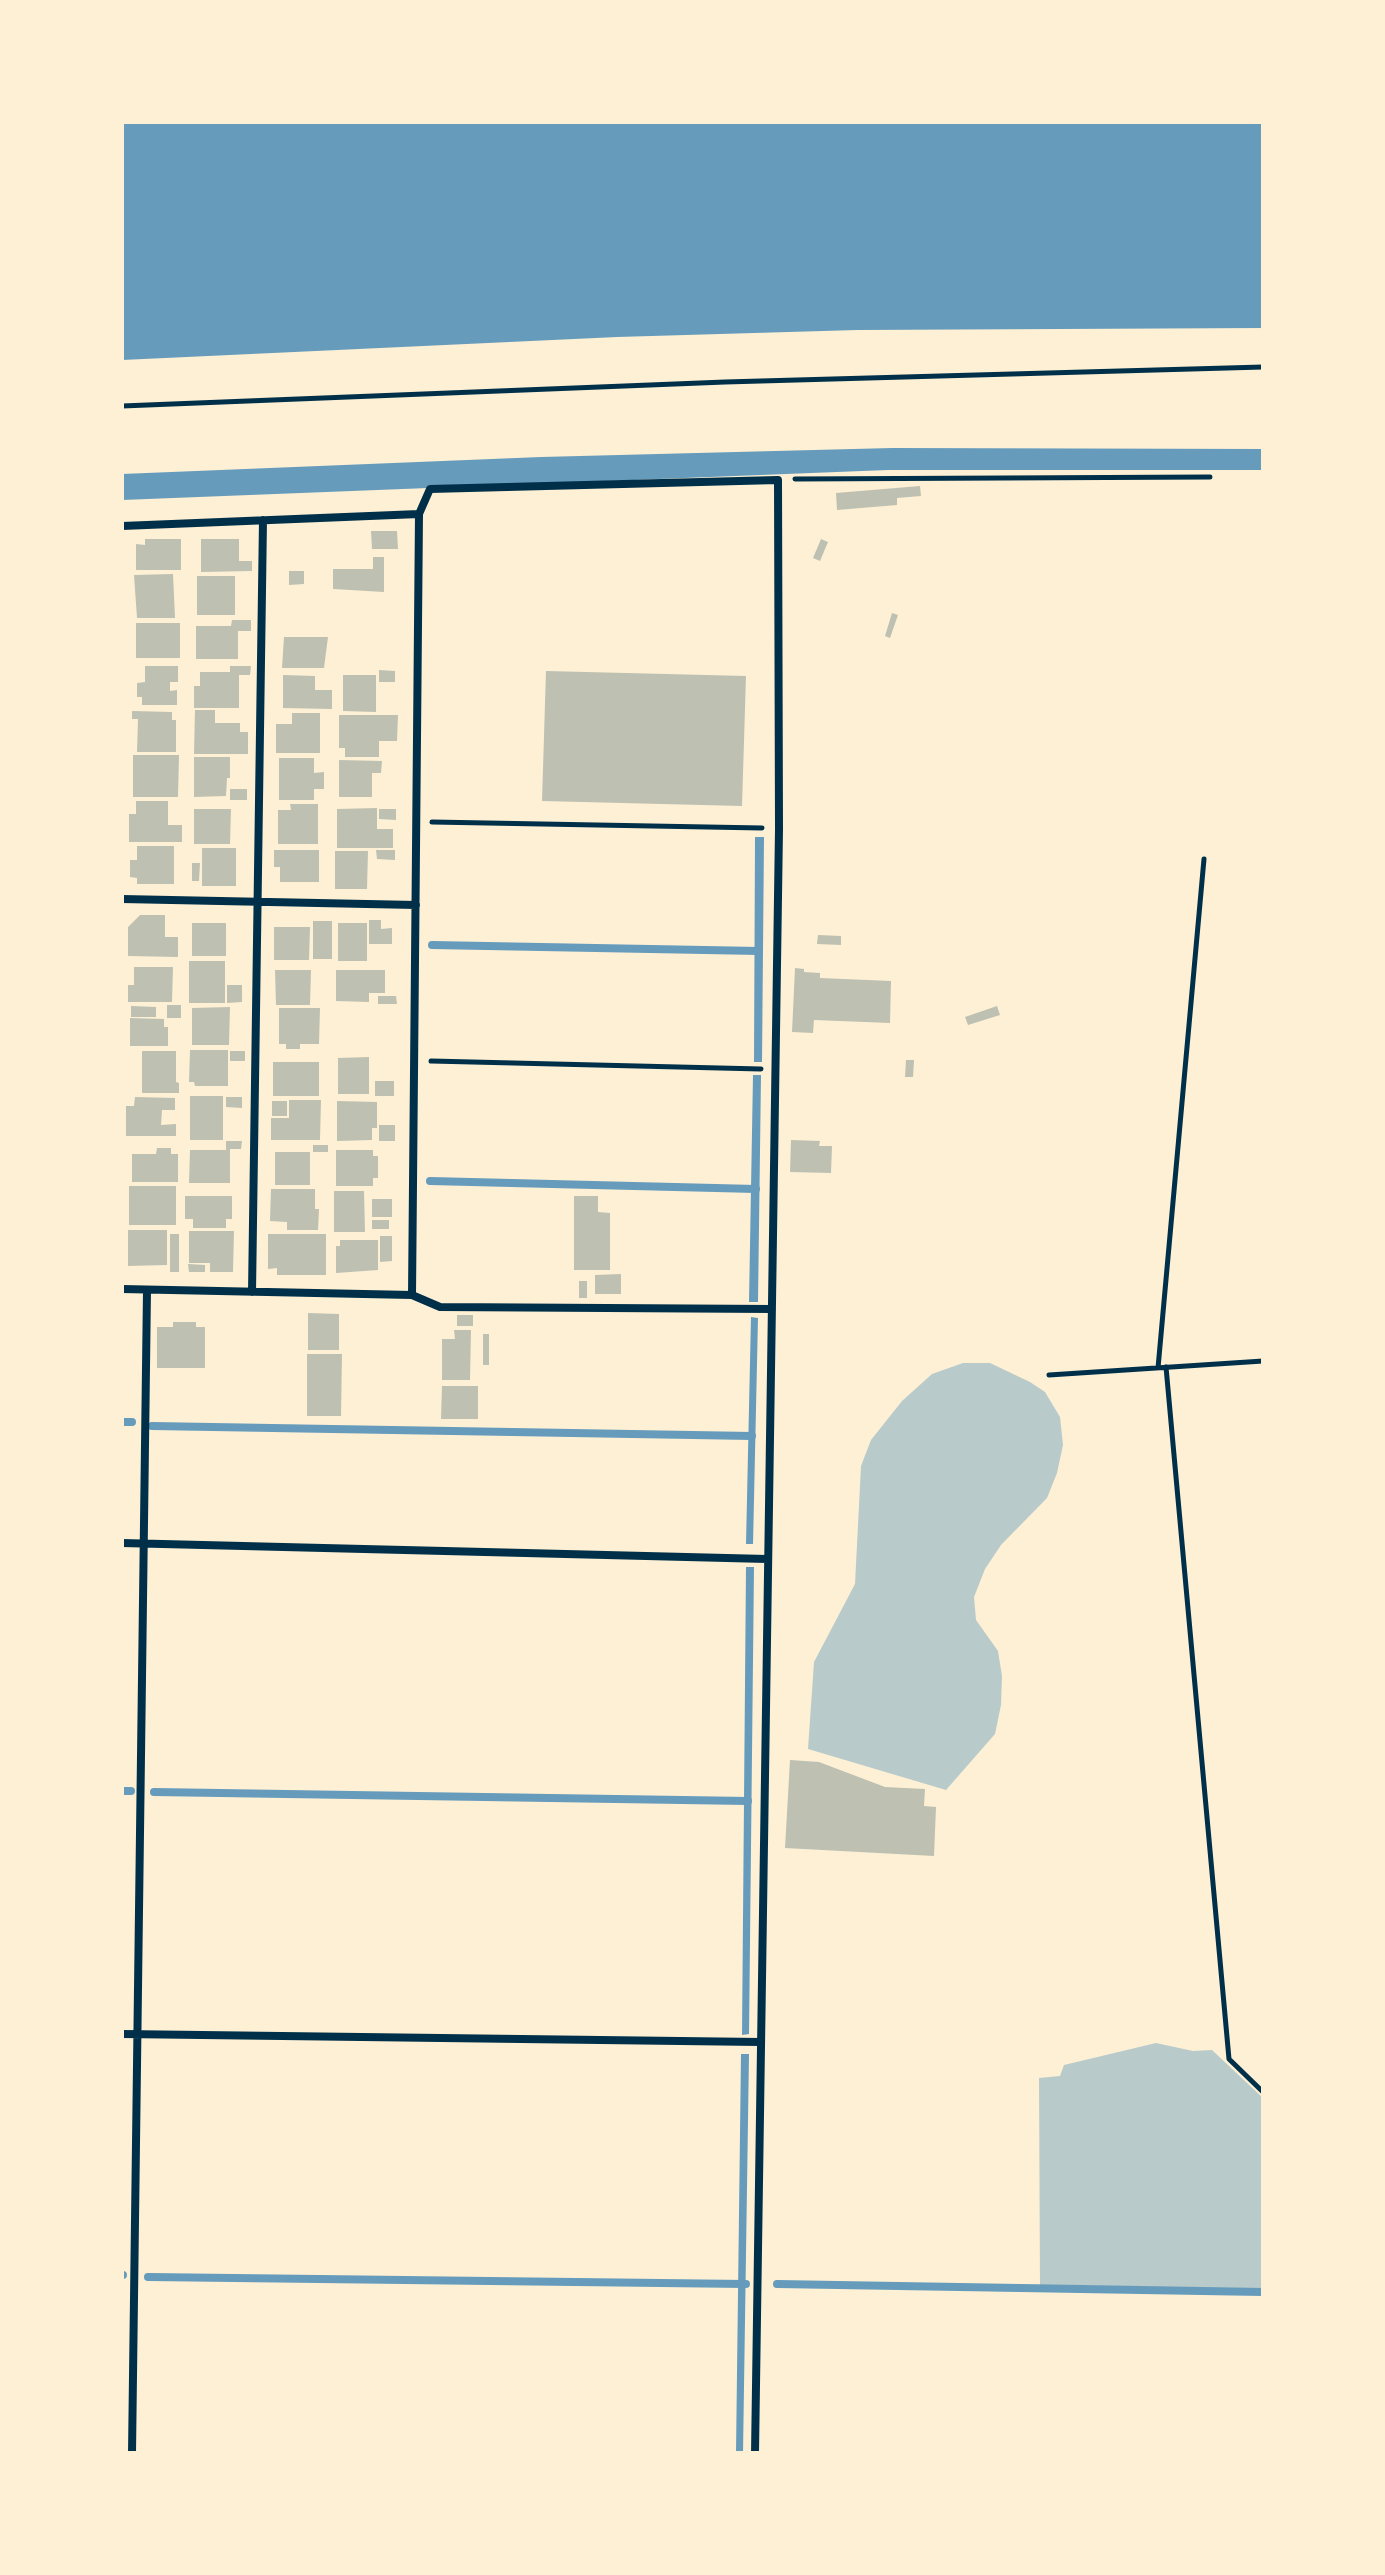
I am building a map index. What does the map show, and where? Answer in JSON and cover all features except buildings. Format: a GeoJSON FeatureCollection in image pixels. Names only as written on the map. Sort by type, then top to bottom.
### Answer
{"type":"FeatureCollection","features":[{"type":"Feature","properties":{"kind":"street"},"geometry":{"type":"LineString","coordinates":[[412,1295],[419,514],[430,489],[778,480],[779,829],[755,2453]]}},
{"type":"Feature","properties":{"kind":"street"},"geometry":{"type":"LineString","coordinates":[[122,526],[419,514]]}},
{"type":"Feature","properties":{"kind":"street"},"geometry":{"type":"LineString","coordinates":[[252,1292],[263,520]]}},
{"type":"Feature","properties":{"kind":"street"},"geometry":{"type":"LineString","coordinates":[[122,899],[416,905]]}},
{"type":"Feature","properties":{"kind":"street"},"geometry":{"type":"LineString","coordinates":[[122,1289],[412,1295],[440,1307],[772,1309]]}},
{"type":"Feature","properties":{"kind":"street"},"geometry":{"type":"LineString","coordinates":[[132,2453],[147,1290]]}},
{"type":"Feature","properties":{"kind":"street"},"geometry":{"type":"LineString","coordinates":[[122,1543],[767,1559]]}},
{"type":"Feature","properties":{"kind":"street"},"geometry":{"type":"LineString","coordinates":[[122,2034],[760,2042]]}},
{"type":"Feature","properties":{"kind":"path"},"geometry":{"type":"LineString","coordinates":[[122,406],[725,382],[1263,367]]}},
{"type":"Feature","properties":{"kind":"path"},"geometry":{"type":"LineString","coordinates":[[778,480],[1210,477]]}},
{"type":"Feature","properties":{"kind":"path"},"geometry":{"type":"LineString","coordinates":[[416,822],[779,829]]}},
{"type":"Feature","properties":{"kind":"path"},"geometry":{"type":"LineString","coordinates":[[1204,859],[1162,1368],[1229,2059],[1263,2092]]}},
{"type":"Feature","properties":{"kind":"path"},"geometry":{"type":"LineString","coordinates":[[414,1061],[774,1069]]}},
{"type":"Feature","properties":{"kind":"path"},"geometry":{"type":"LineString","coordinates":[[1049,1375],[1263,1361]]}},
{"type":"Feature","properties":{"kind":"shaded area"},"geometry":{"type":"Polygon","coordinates":[[[963,1363],[990,1363],[1045,1392],[1060,1417],[1063,1445],[1047,1498],[1001,1545],[985,1569],[974,1597],[976,1620],[998,1651],[1002,1676],[1001,1705],[995,1734],[946,1790],[808,1749],[814,1662],[855,1584],[861,1466],[871,1440],[902,1401],[932,1374],[963,1363]]]}},
{"type":"Feature","properties":{"kind":"shaded area"},"geometry":{"type":"Polygon","coordinates":[[[1156,2043],[1193,2051],[1212,2050],[1263,2098],[1263,2292],[1040,2288],[1039,2078],[1060,2076],[1064,2065],[1156,2043]]]}},
{"type":"Feature","properties":{"kind":"water"},"geometry":{"type":"Polygon","coordinates":[[[122,122],[1263,122],[1263,328],[857,330],[617,337],[122,360],[122,122]]]}},
{"type":"Feature","properties":{"kind":"water"},"geometry":{"type":"Polygon","coordinates":[[[892,448],[1263,449],[1263,470],[888,470],[122,500],[122,474],[541,457],[892,448]]]}},
{"type":"Feature","properties":{"kind":"water"},"geometry":{"type":"Polygon","coordinates":[[[755,837],[764,837],[762,1062],[754,1062],[755,837]]]}},
{"type":"Feature","properties":{"kind":"water"},"geometry":{"type":"Polygon","coordinates":[[[753,1075],[761,1075],[758,1302],[749,1302],[753,1075]]]}},
{"type":"Feature","properties":{"kind":"water"},"geometry":{"type":"Polygon","coordinates":[[[751,1317],[758,1318],[753,1544],[746,1544],[751,1317]]]}},
{"type":"Feature","properties":{"kind":"water"},"geometry":{"type":"Polygon","coordinates":[[[746,1567],[754,1567],[749,2034],[742,2035],[746,1567]]]}},
{"type":"Feature","properties":{"kind":"water"},"geometry":{"type":"Polygon","coordinates":[[[741,2054],[749,2054],[743,2453],[736,2453],[741,2054]]]}},
{"type":"Feature","properties":{"kind":"waterway"},"geometry":{"type":"LineString","coordinates":[[432,945],[759,951]]}},
{"type":"Feature","properties":{"kind":"waterway"},"geometry":{"type":"LineString","coordinates":[[430,1181],[756,1189]]}},
{"type":"Feature","properties":{"kind":"waterway"},"geometry":{"type":"LineString","coordinates":[[122,1422],[132,1422]]}},
{"type":"Feature","properties":{"kind":"waterway"},"geometry":{"type":"LineString","coordinates":[[152,1426],[752,1436]]}},
{"type":"Feature","properties":{"kind":"waterway"},"geometry":{"type":"LineString","coordinates":[[122,1791],[131,1791]]}},
{"type":"Feature","properties":{"kind":"waterway"},"geometry":{"type":"LineString","coordinates":[[154,1792],[748,1801]]}},
{"type":"Feature","properties":{"kind":"waterway"},"geometry":{"type":"LineString","coordinates":[[148,2277],[746,2284]]}},
{"type":"Feature","properties":{"kind":"waterway"},"geometry":{"type":"LineString","coordinates":[[777,2284],[1263,2292]]}}]}
